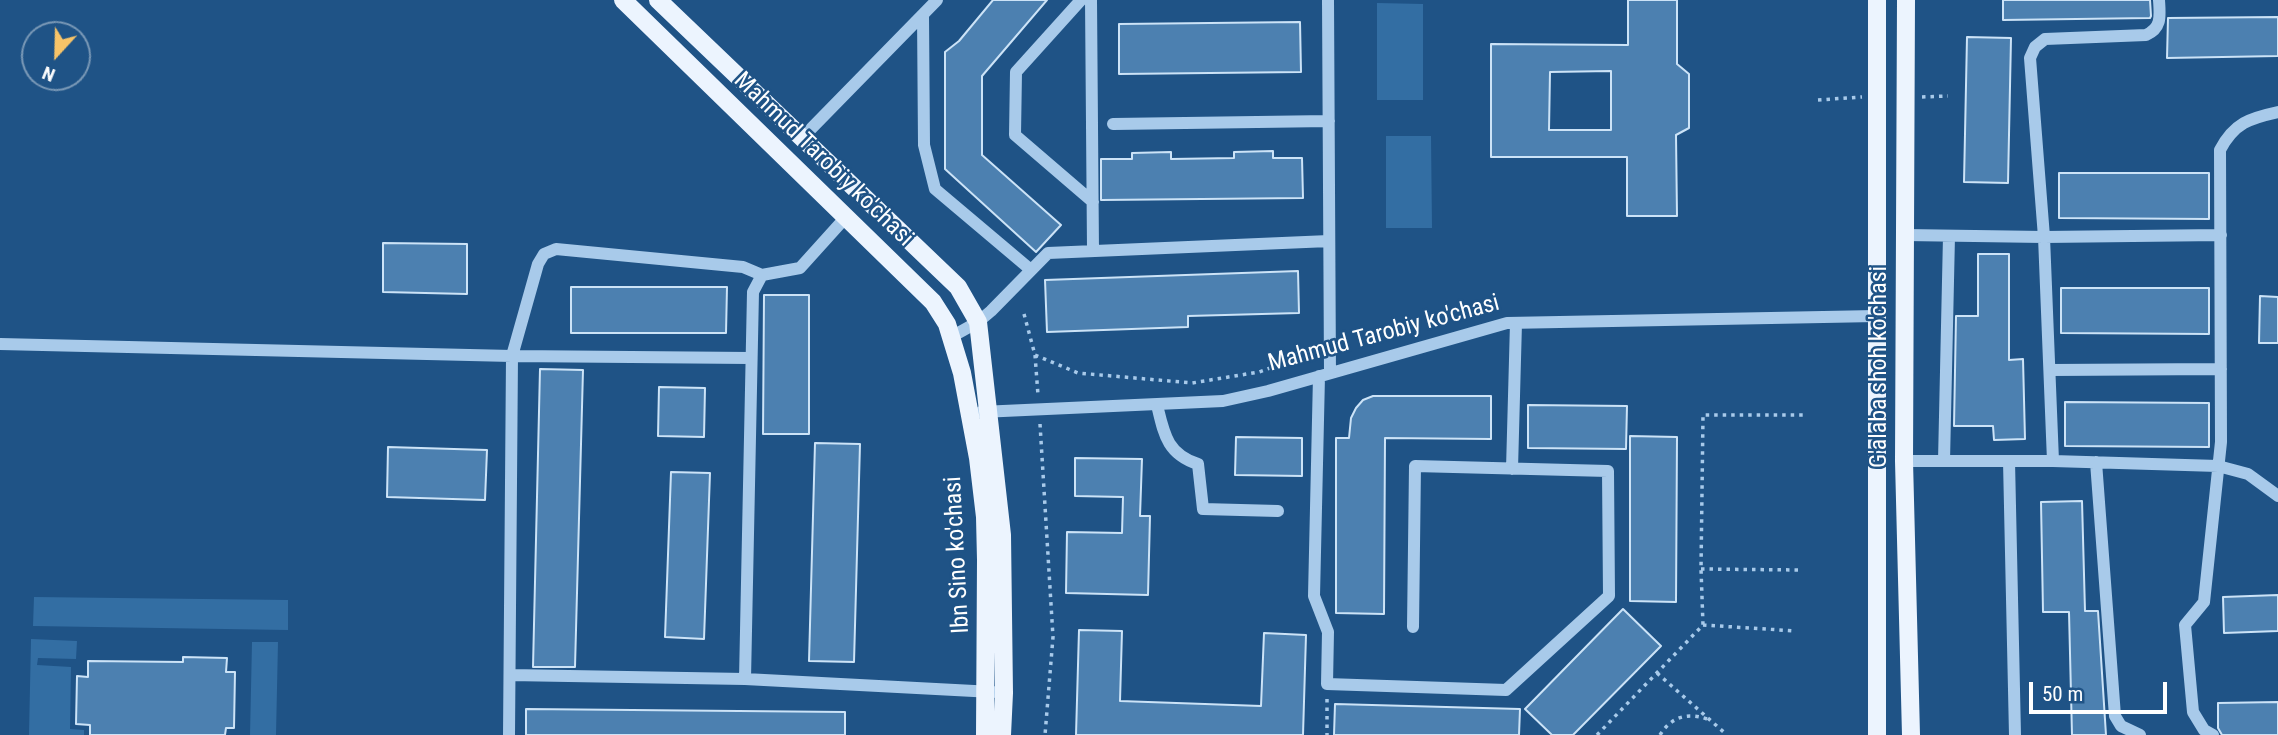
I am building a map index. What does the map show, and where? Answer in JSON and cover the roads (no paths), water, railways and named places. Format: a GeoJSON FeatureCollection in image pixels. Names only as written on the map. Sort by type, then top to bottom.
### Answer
{"type":"FeatureCollection","features":[{"type":"Feature","properties":{"kind":"main road","name":"Mahmud Tarobiy ko'chasi"},"geometry":{"type":"LineString","coordinates":[[623,0],[933,302],[947,324],[962,373]]}},
{"type":"Feature","properties":{"kind":"main road","name":"Mahmud Tarobiy ko'chasi"},"geometry":{"type":"LineString","coordinates":[[658,0],[958,286],[978,321],[1002,535],[995,693],[1002,735]]}},
{"type":"Feature","properties":{"kind":"main road","name":"G'alaba shoh ko'chasi"},"geometry":{"type":"LineString","coordinates":[[1877,0],[1877,735]]}},
{"type":"Feature","properties":{"kind":"main road","name":"G'alaba shoh ko'chasi"},"geometry":{"type":"LineString","coordinates":[[1906,0],[1904,461],[1911,735]]}},
{"type":"Feature","properties":{"kind":"main road","name":"Ibn Sino ko'chasi"},"geometry":{"type":"LineString","coordinates":[[962,373],[985,517],[995,693],[985,735]]}},
{"type":"Feature","properties":{"kind":"street","name":"Mahmud Tarobiy ko'chasi"},"geometry":{"type":"LineString","coordinates":[[802,138],[937,0]]}},
{"type":"Feature","properties":{"kind":"street"},"geometry":{"type":"LineString","coordinates":[[1081,0],[1016,72],[1015,135],[1093,202]]}},
{"type":"Feature","properties":{"kind":"street"},"geometry":{"type":"LineString","coordinates":[[1091,0],[1093,250]]}},
{"type":"Feature","properties":{"kind":"street"},"geometry":{"type":"LineString","coordinates":[[1328,0],[1330,347],[1324,375],[1314,596],[1328,632],[1327,684],[1506,690],[1609,596],[1608,471],[1415,467],[1413,627]]}},
{"type":"Feature","properties":{"kind":"street"},"geometry":{"type":"LineString","coordinates":[[2053,461],[2044,237],[2030,58],[2035,47],[2045,39],[2146,35],[2154,32],[2160,22],[2159,0]]}},
{"type":"Feature","properties":{"kind":"street"},"geometry":{"type":"LineString","coordinates":[[923,15],[924,145],[935,189],[1031,270]]}},
{"type":"Feature","properties":{"kind":"street"},"geometry":{"type":"LineString","coordinates":[[2213,735],[2204,730],[2193,712],[2185,625],[2204,602],[2221,442],[2220,150],[2228,134],[2252,118],[2278,112]]}},
{"type":"Feature","properties":{"kind":"street"},"geometry":{"type":"LineString","coordinates":[[1113,124],[1329,121]]}},
{"type":"Feature","properties":{"kind":"street"},"geometry":{"type":"LineString","coordinates":[[509,735],[512,356],[538,264],[544,254],[556,249],[743,267],[762,275],[800,268],[846,217]]}},
{"type":"Feature","properties":{"kind":"street"},"geometry":{"type":"LineString","coordinates":[[1905,235],[2221,235]]}},
{"type":"Feature","properties":{"kind":"street"},"geometry":{"type":"LineString","coordinates":[[1944,461],[1950,236]]}},
{"type":"Feature","properties":{"kind":"street"},"geometry":{"type":"LineString","coordinates":[[951,337],[978,321],[1048,253],[1329,241]]}},
{"type":"Feature","properties":{"kind":"street"},"geometry":{"type":"LineString","coordinates":[[745,679],[750,359],[753,292],[762,275]]}},
{"type":"Feature","properties":{"kind":"street","name":"Mahmud Tarobiy ko'chasi"},"geometry":{"type":"LineString","coordinates":[[969,414],[1223,401],[1516,323],[1876,316]]}},
{"type":"Feature","properties":{"kind":"street"},"geometry":{"type":"LineString","coordinates":[[1511,469],[1516,323]]}},
{"type":"Feature","properties":{"kind":"street"},"geometry":{"type":"LineString","coordinates":[[0,344],[750,359]]}},
{"type":"Feature","properties":{"kind":"street"},"geometry":{"type":"LineString","coordinates":[[2050,370],[2221,369]]}},
{"type":"Feature","properties":{"kind":"street"},"geometry":{"type":"LineString","coordinates":[[1157,405],[1166,439],[1183,459],[1198,464],[1203,509],[1278,511]]}},
{"type":"Feature","properties":{"kind":"street"},"geometry":{"type":"LineString","coordinates":[[1904,461],[2053,461],[2218,466],[2248,474],[2278,496]]}},
{"type":"Feature","properties":{"kind":"street"},"geometry":{"type":"LineString","coordinates":[[2009,461],[2015,735]]}},
{"type":"Feature","properties":{"kind":"street"},"geometry":{"type":"LineString","coordinates":[[2096,462],[2115,716],[2120,726],[2140,735]]}},
{"type":"Feature","properties":{"kind":"street"},"geometry":{"type":"LineString","coordinates":[[510,675],[745,679],[995,693]]}}]}
